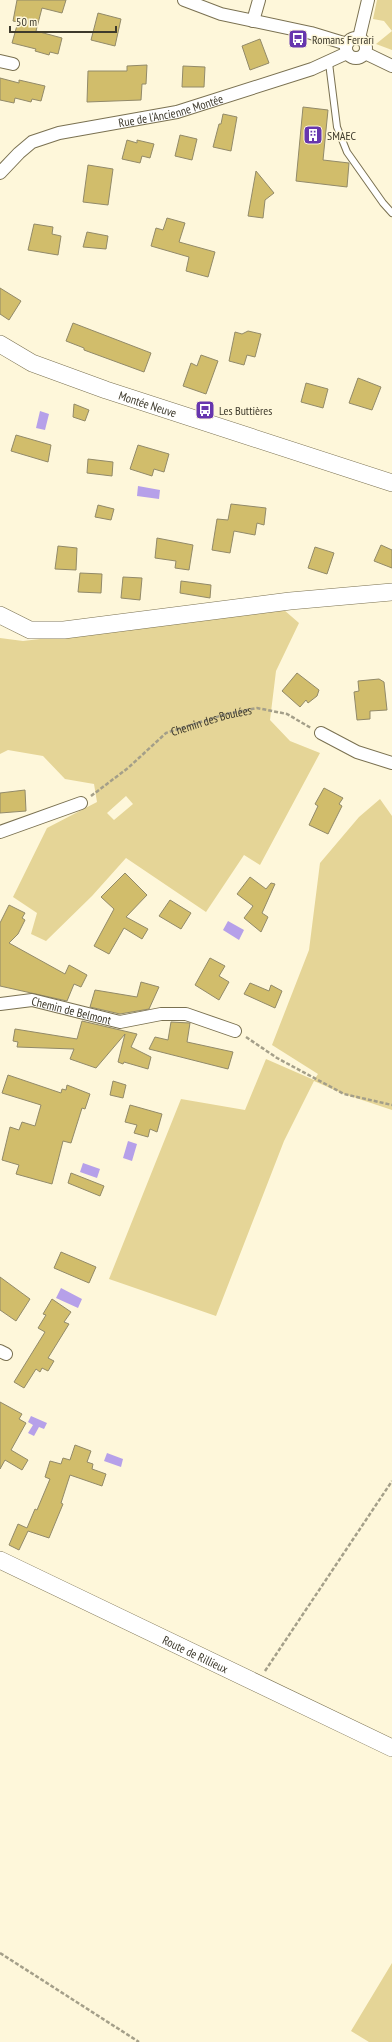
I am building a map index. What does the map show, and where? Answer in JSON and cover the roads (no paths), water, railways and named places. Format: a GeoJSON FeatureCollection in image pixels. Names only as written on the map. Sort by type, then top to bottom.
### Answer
{"type":"FeatureCollection","features":[{"type":"Feature","properties":{"kind":"street"},"geometry":{"type":"LineString","coordinates":[[184,0],[197,3],[221,14],[311,33],[347,49],[355,58],[361,57],[365,53]]}},
{"type":"Feature","properties":{"kind":"street"},"geometry":{"type":"LineString","coordinates":[[253,21],[259,0]]}},
{"type":"Feature","properties":{"kind":"street"},"geometry":{"type":"LineString","coordinates":[[359,38],[368,0]]}},
{"type":"Feature","properties":{"kind":"street"},"geometry":{"type":"LineString","coordinates":[[347,49],[352,39],[359,38]]}},
{"type":"Feature","properties":{"kind":"street"},"geometry":{"type":"LineString","coordinates":[[359,38],[364,43],[365,53]]}},
{"type":"Feature","properties":{"kind":"street","name":"Rue de l'Ancienne Montée"},"geometry":{"type":"LineString","coordinates":[[0,173],[32,142],[59,133],[177,112],[329,63],[347,49]]}},
{"type":"Feature","properties":{"kind":"street"},"geometry":{"type":"LineString","coordinates":[[365,53],[392,66]]}},
{"type":"Feature","properties":{"kind":"street"},"geometry":{"type":"LineString","coordinates":[[0,61],[13,64]]}},
{"type":"Feature","properties":{"kind":"street","name":"Montée Neuve"},"geometry":{"type":"LineString","coordinates":[[0,344],[15,355],[106,390],[392,483]]}},
{"type":"Feature","properties":{"kind":"street"},"geometry":{"type":"LineString","coordinates":[[0,616],[30,630],[64,630],[290,601],[392,592]]}},
{"type":"Feature","properties":{"kind":"street"},"geometry":{"type":"LineString","coordinates":[[321,733],[357,752],[392,763]]}},
{"type":"Feature","properties":{"kind":"street"},"geometry":{"type":"LineString","coordinates":[[0,832],[81,802]]}},
{"type":"Feature","properties":{"kind":"street","name":"Chemin de Belmont"},"geometry":{"type":"LineString","coordinates":[[0,1004],[32,1000],[120,1022],[161,1014],[186,1014],[235,1031]]}},
{"type":"Feature","properties":{"kind":"street","name":"Route de Rillieux"},"geometry":{"type":"LineString","coordinates":[[0,1560],[392,1748]]}},
{"type":"Feature","properties":{"kind":"lane"},"geometry":{"type":"LineString","coordinates":[[329,63],[337,126],[347,152],[382,203],[392,213]]}},
{"type":"Feature","properties":{"kind":"place","name":"Romans Ferrari"},"geometry":{"type":"Point","coordinates":[298,39]}},
{"type":"Feature","properties":{"kind":"place","name":"SMAEC"},"geometry":{"type":"Point","coordinates":[313,135]}},
{"type":"Feature","properties":{"kind":"place","name":"Les Buttières"},"geometry":{"type":"Point","coordinates":[205,410]}}]}
